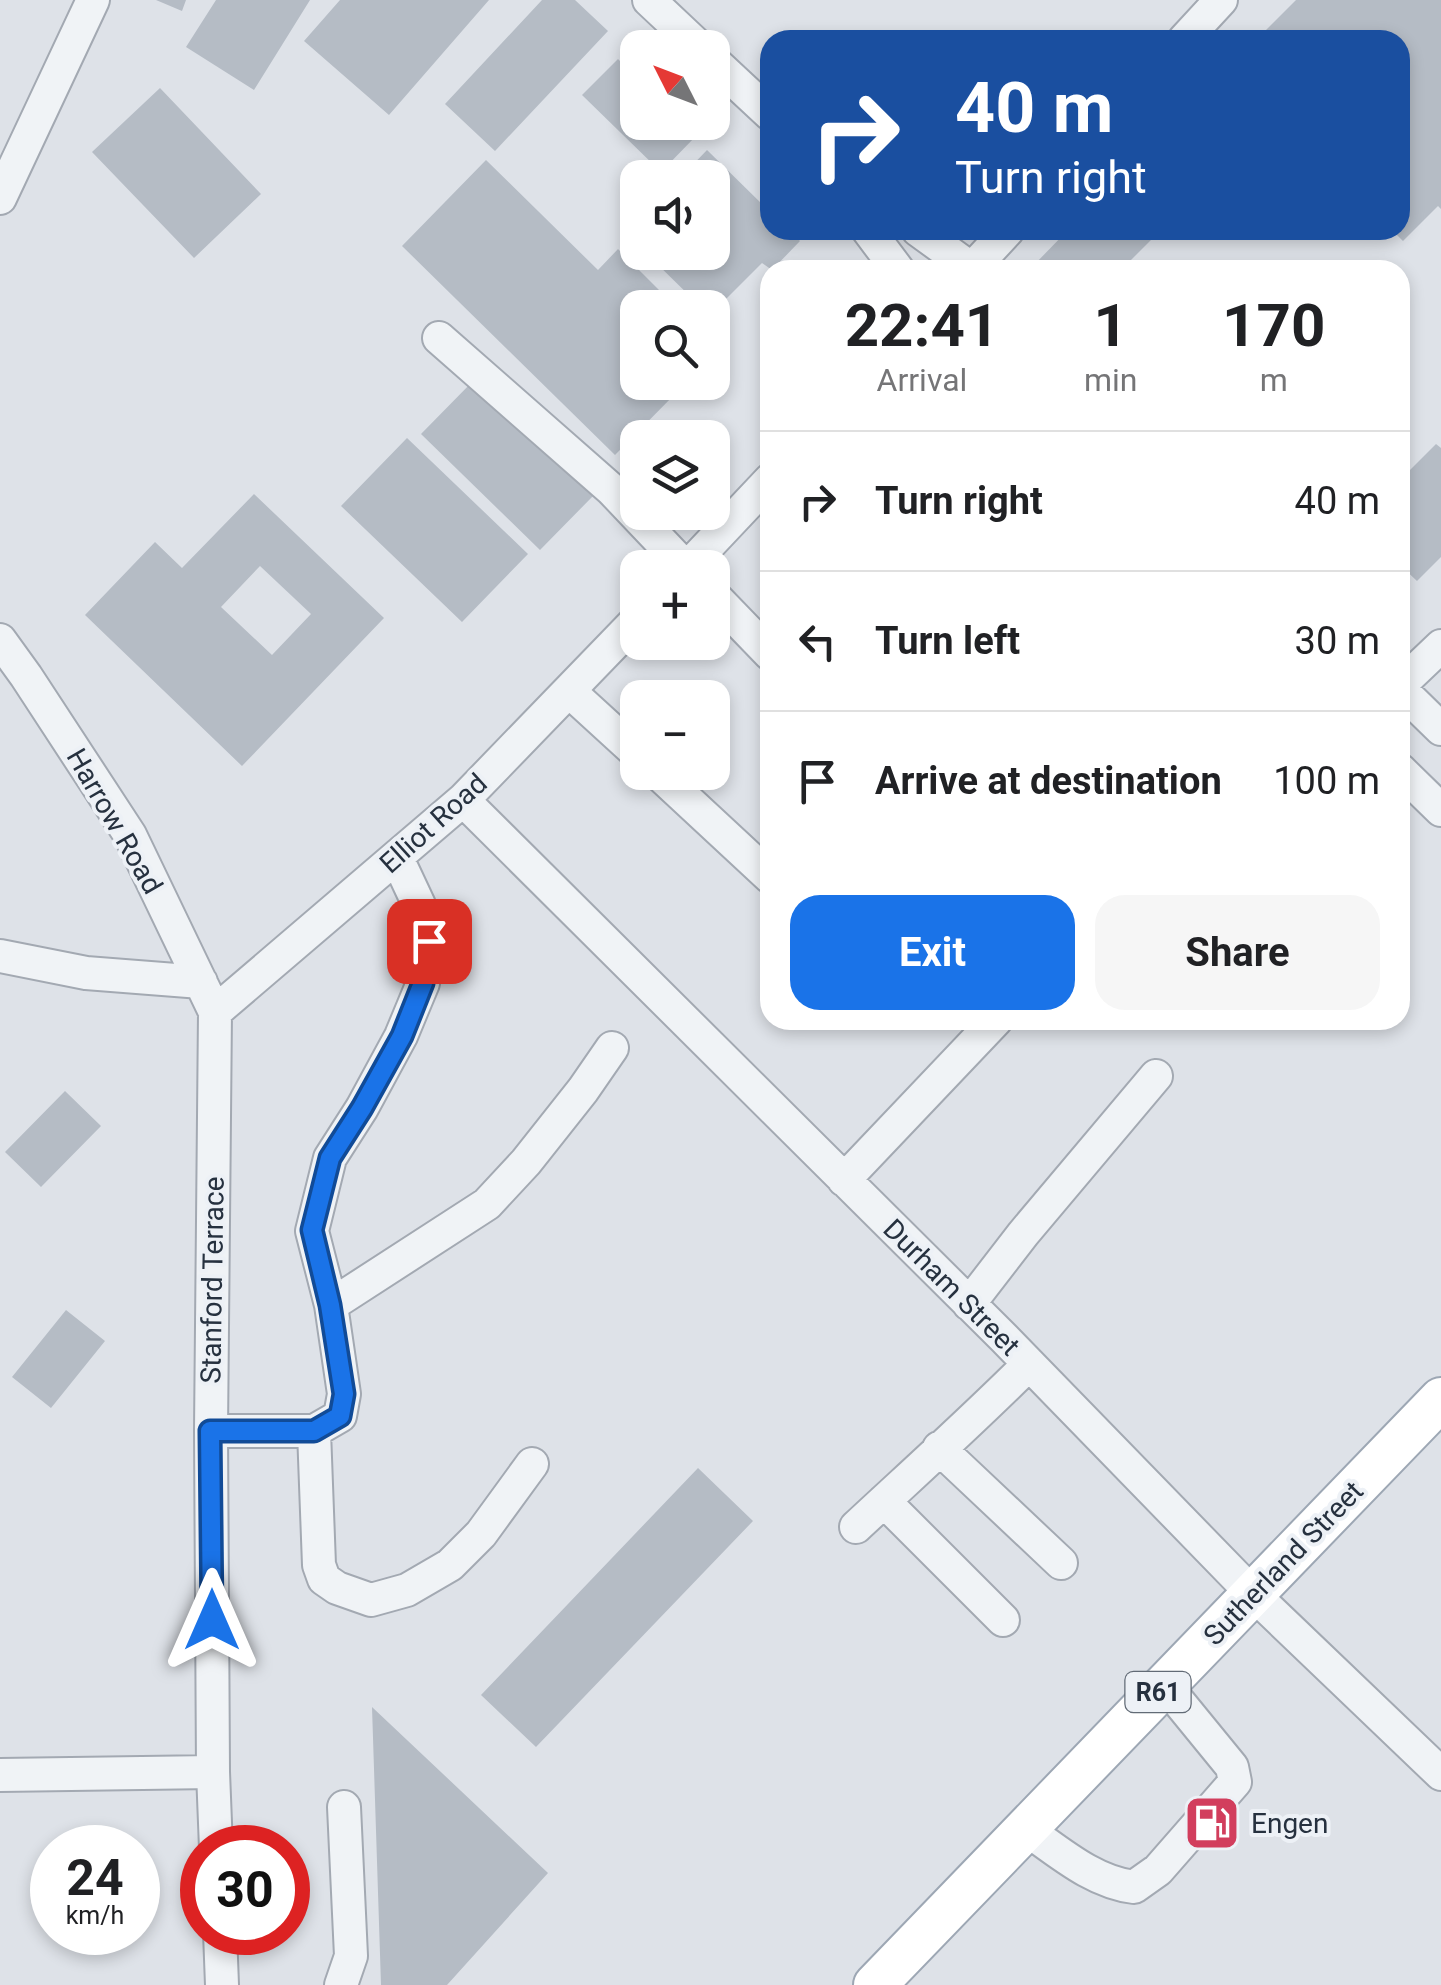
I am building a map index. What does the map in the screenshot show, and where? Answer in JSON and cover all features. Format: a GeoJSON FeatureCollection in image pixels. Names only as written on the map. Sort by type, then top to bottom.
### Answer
{"type":"FeatureCollection","features":[{"type":"Feature","properties":{"kind":"main road","name":"Sutherland Street"},"geometry":{"type":"LineString","coordinates":[[875,1985],[1441,1399]]}},
{"type":"Feature","properties":{"kind":"street"},"geometry":{"type":"LineString","coordinates":[[0,198],[93,0]]}},
{"type":"Feature","properties":{"kind":"street"},"geometry":{"type":"LineString","coordinates":[[649,0],[681,30]]}},
{"type":"Feature","properties":{"kind":"street"},"geometry":{"type":"LineString","coordinates":[[1193,30],[1221,0]]}},
{"type":"Feature","properties":{"kind":"street"},"geometry":{"type":"LineString","coordinates":[[730,77],[760,105]]}},
{"type":"Feature","properties":{"kind":"street"},"geometry":{"type":"LineString","coordinates":[[932,240],[958,260]]}},
{"type":"Feature","properties":{"kind":"street"},"geometry":{"type":"LineString","coordinates":[[981,260],[999,240]]}},
{"type":"Feature","properties":{"kind":"street"},"geometry":{"type":"LineString","coordinates":[[440,338],[612,490],[670,550]]}},
{"type":"Feature","properties":{"kind":"street"},"geometry":{"type":"LineString","coordinates":[[704,550],[760,491]]}},
{"type":"Feature","properties":{"kind":"street"},"geometry":{"type":"LineString","coordinates":[[730,613],[760,644]]}},
{"type":"Feature","properties":{"kind":"street","name":"Elliot Road"},"geometry":{"type":"LineString","coordinates":[[215,1012],[463,800],[620,639]]}},
{"type":"Feature","properties":{"kind":"street","name":"Harrow Road"},"geometry":{"type":"LineString","coordinates":[[0,640],[130,836],[215,1012]]}},
{"type":"Feature","properties":{"kind":"street"},"geometry":{"type":"LineString","coordinates":[[1410,677],[1441,646]]}},
{"type":"Feature","properties":{"kind":"street"},"geometry":{"type":"LineString","coordinates":[[569,691],[620,738]]}},
{"type":"Feature","properties":{"kind":"street"},"geometry":{"type":"LineString","coordinates":[[1410,697],[1441,729]]}},
{"type":"Feature","properties":{"kind":"street"},"geometry":{"type":"LineString","coordinates":[[1410,780],[1441,810]]}},
{"type":"Feature","properties":{"kind":"street"},"geometry":{"type":"LineString","coordinates":[[676,790],[760,868]]}},
{"type":"Feature","properties":{"kind":"street","name":"Durham Street"},"geometry":{"type":"LineString","coordinates":[[463,800],[1029,1364],[1253,1594],[1441,1774]]}},
{"type":"Feature","properties":{"kind":"street"},"geometry":{"type":"LineString","coordinates":[[210,1431],[314,1431],[340,1416],[344,1394],[330,1305],[312,1230],[330,1158],[402,1036],[423,983],[429,941],[419,905],[397,858]]}},
{"type":"Feature","properties":{"kind":"street"},"geometry":{"type":"LineString","coordinates":[[0,956],[86,973],[201,982]]}},
{"type":"Feature","properties":{"kind":"street","name":"Stanford Terrace"},"geometry":{"type":"LineString","coordinates":[[215,1012],[210,1431],[215,1825]]}},
{"type":"Feature","properties":{"kind":"street"},"geometry":{"type":"LineString","coordinates":[[844,1180],[986,1030]]}},
{"type":"Feature","properties":{"kind":"street"},"geometry":{"type":"LineString","coordinates":[[330,1305],[487,1204],[526,1162],[612,1048]]}},
{"type":"Feature","properties":{"kind":"street"},"geometry":{"type":"LineString","coordinates":[[969,1304],[1156,1076]]}},
{"type":"Feature","properties":{"kind":"street"},"geometry":{"type":"LineString","coordinates":[[856,1527],[1029,1364]]}},
{"type":"Feature","properties":{"kind":"street"},"geometry":{"type":"LineString","coordinates":[[314,1431],[319,1565],[324,1578],[337,1588],[370,1600],[408,1590],[450,1565],[480,1534],[532,1464]]}},
{"type":"Feature","properties":{"kind":"street"},"geometry":{"type":"LineString","coordinates":[[939,1448],[1061,1563]]}},
{"type":"Feature","properties":{"kind":"street"},"geometry":{"type":"LineString","coordinates":[[884,1501],[1002,1620]]}},
{"type":"Feature","properties":{"kind":"street"},"geometry":{"type":"LineString","coordinates":[[1026,1830],[1096,1876],[1116,1884],[1134,1887],[1158,1870],[1235,1782],[1232,1767],[1165,1685]]}},
{"type":"Feature","properties":{"kind":"street"},"geometry":{"type":"LineString","coordinates":[[0,1775],[213,1772]]}},
{"type":"Feature","properties":{"kind":"street"},"geometry":{"type":"LineString","coordinates":[[341,1985],[351,1956],[344,1806]]}},
{"type":"Feature","properties":{"kind":"street"},"geometry":{"type":"LineString","coordinates":[[221,1955],[222,1985]]}},
{"type":"Feature","properties":{"kind":"building"},"geometry":{"type":"Polygon","coordinates":[[[156,0],[186,0],[182,11],[156,0]]]}},
{"type":"Feature","properties":{"kind":"building"},"geometry":{"type":"Polygon","coordinates":[[[216,0],[310,0],[254,90],[186,47],[216,0]]]}},
{"type":"Feature","properties":{"kind":"building"},"geometry":{"type":"Polygon","coordinates":[[[340,0],[489,0],[389,115],[304,41],[340,0]]]}},
{"type":"Feature","properties":{"kind":"building"},"geometry":{"type":"Polygon","coordinates":[[[542,0],[575,0],[608,31],[495,151],[445,104],[542,0]]]}},
{"type":"Feature","properties":{"kind":"building"},"geometry":{"type":"Polygon","coordinates":[[[1296,0],[1441,0],[1441,209],[1438,206],[1410,234],[1410,30],[1266,30],[1296,0]]]}},
{"type":"Feature","properties":{"kind":"building"},"geometry":{"type":"Polygon","coordinates":[[[618,59],[620,132],[582,95],[618,59]]]}},
{"type":"Feature","properties":{"kind":"building"},"geometry":{"type":"Polygon","coordinates":[[[160,88],[261,194],[194,258],[92,152],[160,88]]]}},
{"type":"Feature","properties":{"kind":"building"},"geometry":{"type":"Polygon","coordinates":[[[628,140],[692,140],[673,160],[649,160],[628,140]]]}},
{"type":"Feature","properties":{"kind":"building"},"geometry":{"type":"Polygon","coordinates":[[[707,150],[717,160],[697,160],[707,150]]]}},
{"type":"Feature","properties":{"kind":"building"},"geometry":{"type":"Polygon","coordinates":[[[486,160],[598,270],[618,249],[620,270],[639,270],[659,290],[620,290],[620,400],[669,400],[649,420],[620,420],[620,450],[615,455],[402,246],[486,160]]]}},
{"type":"Feature","properties":{"kind":"building"},"geometry":{"type":"Polygon","coordinates":[[[730,173],[760,202],[760,240],[800,241],[782,260],[760,260],[760,265],[730,295],[730,290],[684,290],[663,270],[730,270],[730,173]]]}},
{"type":"Feature","properties":{"kind":"building"},"geometry":{"type":"Polygon","coordinates":[[[1058,240],[1151,240],[1131,260],[1039,260],[1058,240]]]}},
{"type":"Feature","properties":{"kind":"building"},"geometry":{"type":"Polygon","coordinates":[[[474,380],[593,496],[540,550],[421,434],[474,380]]]}},
{"type":"Feature","properties":{"kind":"building"},"geometry":{"type":"Polygon","coordinates":[[[407,438],[528,554],[462,622],[341,506],[407,438]]]}},
{"type":"Feature","properties":{"kind":"building"},"geometry":{"type":"Polygon","coordinates":[[[1436,444],[1441,448],[1441,557],[1417,581],[1410,574],[1410,470],[1436,444]]]}},
{"type":"Feature","properties":{"kind":"building"},"geometry":{"type":"Polygon","coordinates":[[[254,494],[384,618],[242,766],[85,615],[155,542],[182,568],[254,494]],[[260,566],[221,607],[272,655],[311,614],[260,566]]]}},
{"type":"Feature","properties":{"kind":"building"},"geometry":{"type":"Polygon","coordinates":[[[65,1091],[101,1126],[41,1187],[5,1152],[65,1091]]]}},
{"type":"Feature","properties":{"kind":"building"},"geometry":{"type":"Polygon","coordinates":[[[66,1310],[105,1341],[51,1408],[12,1377],[66,1310]]]}},
{"type":"Feature","properties":{"kind":"building"},"geometry":{"type":"Polygon","coordinates":[[[698,1468],[753,1521],[536,1747],[481,1695],[698,1468]]]}},
{"type":"Feature","properties":{"kind":"building"},"geometry":{"type":"Polygon","coordinates":[[[372,1707],[548,1873],[447,1985],[381,1985],[372,1707]]]}},
{"type":"Feature","properties":{"kind":"place","name":"Engen"},"geometry":{"type":"Point","coordinates":[1212,1823]}},
{"type":"Feature","properties":{"kind":"route"},"geometry":{"type":"LineString","coordinates":[[212,1620],[210,1431],[314,1431],[340,1416],[344,1394],[330,1305],[312,1230],[330,1158],[402,1036],[423,983],[429,941]]}}]}
